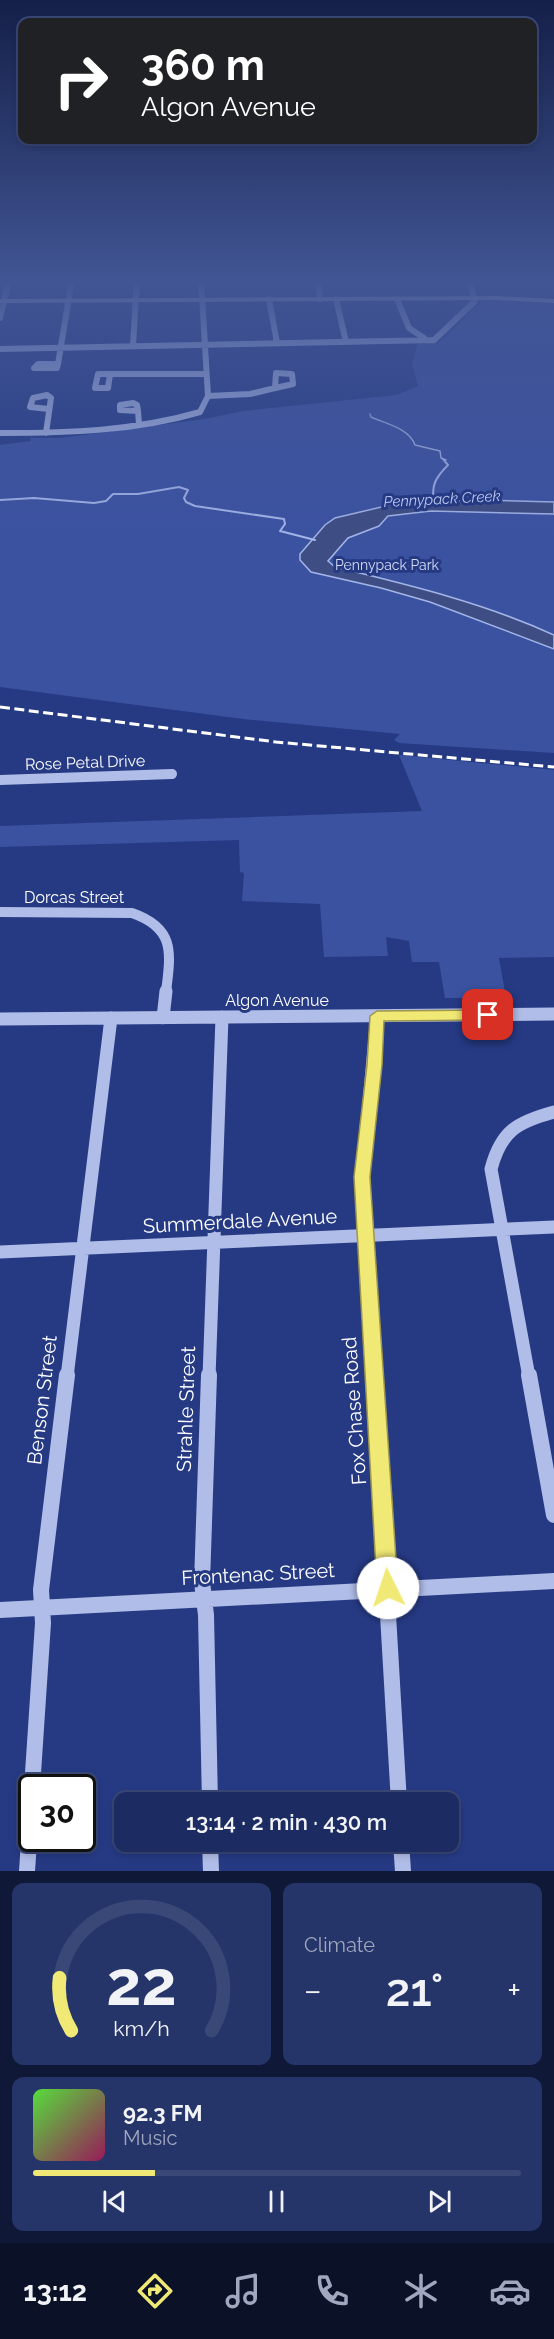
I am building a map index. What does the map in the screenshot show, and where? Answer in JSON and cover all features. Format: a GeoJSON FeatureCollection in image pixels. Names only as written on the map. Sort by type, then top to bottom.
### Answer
{"type":"FeatureCollection","features":[{"type":"Feature","properties":{"kind":"street"},"geometry":{"type":"LineString","coordinates":[[0,433],[46,433],[182,418],[200,412],[208,396],[206,366]]}},
{"type":"Feature","properties":{"kind":"street"},"geometry":{"type":"LineString","coordinates":[[110,374],[206,374]]}},
{"type":"Feature","properties":{"kind":"street"},"geometry":{"type":"LineString","coordinates":[[208,396],[254,394],[274,388]]}},
{"type":"Feature","properties":{"kind":"street"},"geometry":{"type":"LineString","coordinates":[[46,433],[49,409]]}},
{"type":"Feature","properties":{"kind":"street"},"geometry":{"type":"LineString","coordinates":[[138,411],[139,424]]}},
{"type":"Feature","properties":{"kind":"street","name":"Rose Petal Drive"},"geometry":{"type":"LineString","coordinates":[[0,780],[172,774]]}},
{"type":"Feature","properties":{"kind":"street","name":"Dorcas Street"},"geometry":{"type":"LineString","coordinates":[[0,912],[132,913],[150,920],[160,928],[168,945],[163,1018]]}},
{"type":"Feature","properties":{"kind":"street","name":"Algon Avenue"},"geometry":{"type":"LineString","coordinates":[[0,1019],[554,1014]]}},
{"type":"Feature","properties":{"kind":"street","name":"Fox Chase Road"},"geometry":{"type":"LineString","coordinates":[[377,1016],[362,1177],[398,1792]]}},
{"type":"Feature","properties":{"kind":"street","name":"Strahle Street"},"geometry":{"type":"LineString","coordinates":[[210,1792],[206,1615],[203,1598],[222,1017]]}},
{"type":"Feature","properties":{"kind":"street","name":"Benson Street"},"geometry":{"type":"LineString","coordinates":[[33,1774],[43,1623],[41,1590],[111,1018]]}},
{"type":"Feature","properties":{"kind":"street"},"geometry":{"type":"LineString","coordinates":[[554,1112],[533,1117],[510,1130],[495,1148],[491,1169],[554,1515]]}},
{"type":"Feature","properties":{"kind":"street","name":"Summerdale Avenue"},"geometry":{"type":"LineString","coordinates":[[0,1252],[554,1227]]}},
{"type":"Feature","properties":{"kind":"street","name":"Frontenac Street"},"geometry":{"type":"LineString","coordinates":[[0,1610],[554,1581]]}},
{"type":"Feature","properties":{"kind":"street"},"geometry":{"type":"LineString","coordinates":[[27,1871],[28,1852]]}},
{"type":"Feature","properties":{"kind":"street"},"geometry":{"type":"LineString","coordinates":[[210,1852],[211,1871]]}},
{"type":"Feature","properties":{"kind":"street"},"geometry":{"type":"LineString","coordinates":[[402,1852],[403,1871]]}},
{"type":"Feature","properties":{"kind":"green space","name":"Pennypack Park"},"geometry":{"type":"Polygon","coordinates":[[[413,366],[554,366],[554,753],[399,743],[394,740],[400,734],[243,719],[0,687],[0,445],[31,441],[30,438],[60,438],[205,419],[243,411],[396,395],[418,386],[413,366]]]}},
{"type":"Feature","properties":{"kind":"green space"},"geometry":{"type":"Polygon","coordinates":[[[399,755],[554,770],[554,957],[499,958],[506,998],[445,998],[439,962],[412,962],[409,941],[386,937],[388,956],[324,957],[320,904],[242,901],[244,873],[240,872],[239,840],[0,847],[0,826],[422,811],[399,755]]]}},
{"type":"Feature","properties":{"kind":"shaded area"},"geometry":{"type":"Polygon","coordinates":[[[478,500],[554,502],[554,514],[431,511],[388,516],[379,526],[348,538],[328,561],[335,567],[501,613],[554,635],[554,649],[430,602],[311,572],[300,560],[300,554],[325,525],[335,518],[394,504],[478,500]]]}},
{"type":"Feature","properties":{"kind":"waterway"},"geometry":{"type":"LineString","coordinates":[[370,414],[371,417],[408,434],[415,445],[440,451],[441,458],[446,460]]}},
{"type":"Feature","properties":{"kind":"waterway","name":"Pennypack Creek"},"geometry":{"type":"LineString","coordinates":[[435,505],[433,488],[448,465],[443,459]]}},
{"type":"Feature","properties":{"kind":"waterway"},"geometry":{"type":"LineString","coordinates":[[0,500],[34,498],[94,503],[106,501],[113,494],[138,494],[179,487],[188,490],[184,498],[186,502],[195,506],[284,519],[285,524],[280,531],[315,540]]}},
{"type":"Feature","properties":{"kind":"railway"},"geometry":{"type":"LineString","coordinates":[[0,707],[276,742],[554,767]]}},
{"type":"Feature","properties":{"kind":"route"},"geometry":{"type":"LineString","coordinates":[[388,1588],[362,1177],[377,1016],[488,1015]]}}]}
